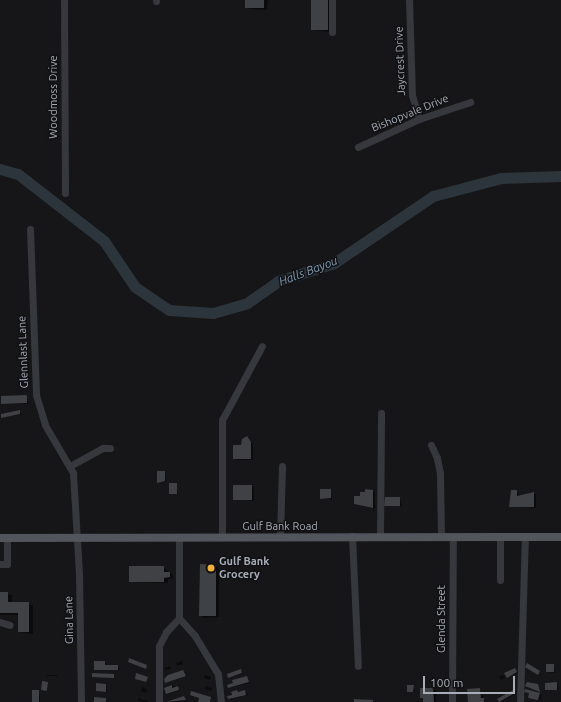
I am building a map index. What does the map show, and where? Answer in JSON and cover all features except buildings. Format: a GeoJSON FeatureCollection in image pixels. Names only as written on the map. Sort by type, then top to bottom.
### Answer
{"type":"FeatureCollection","features":[{"type":"Feature","properties":{"kind":"main road","name":"Gulf Bank Road"},"geometry":{"type":"LineString","coordinates":[[4,538],[280,536],[561,537]]}},
{"type":"Feature","properties":{"kind":"street","name":"Woodmoss Drive"},"geometry":{"type":"LineString","coordinates":[[64,0],[65,193]]}},
{"type":"Feature","properties":{"kind":"street"},"geometry":{"type":"LineString","coordinates":[[332,0],[332,32]]}},
{"type":"Feature","properties":{"kind":"street","name":"Jaycrest Drive"},"geometry":{"type":"LineString","coordinates":[[409,0],[412,95],[420,119]]}},
{"type":"Feature","properties":{"kind":"street","name":"Bishopvale Drive"},"geometry":{"type":"LineString","coordinates":[[358,147],[420,119],[470,102]]}},
{"type":"Feature","properties":{"kind":"street","name":"Glennlast Lane"},"geometry":{"type":"LineString","coordinates":[[30,229],[36,395],[45,425],[70,466],[76,537]]}},
{"type":"Feature","properties":{"kind":"street"},"geometry":{"type":"LineString","coordinates":[[222,537],[222,420],[262,346]]}},
{"type":"Feature","properties":{"kind":"street"},"geometry":{"type":"LineString","coordinates":[[380,536],[381,413]]}},
{"type":"Feature","properties":{"kind":"street"},"geometry":{"type":"LineString","coordinates":[[431,445],[437,458],[440,473],[441,537]]}},
{"type":"Feature","properties":{"kind":"street"},"geometry":{"type":"LineString","coordinates":[[70,466],[103,448],[110,448]]}},
{"type":"Feature","properties":{"kind":"street"},"geometry":{"type":"LineString","coordinates":[[280,536],[282,466]]}},
{"type":"Feature","properties":{"kind":"street"},"geometry":{"type":"LineString","coordinates":[[352,536],[358,666]]}},
{"type":"Feature","properties":{"kind":"street","name":"Gina Lane"},"geometry":{"type":"LineString","coordinates":[[76,537],[81,702]]}},
{"type":"Feature","properties":{"kind":"street"},"geometry":{"type":"LineString","coordinates":[[179,537],[179,618],[195,636],[218,674],[221,682],[221,702]]}},
{"type":"Feature","properties":{"kind":"street","name":"Glenda Street"},"geometry":{"type":"LineString","coordinates":[[452,702],[453,537]]}},
{"type":"Feature","properties":{"kind":"street"},"geometry":{"type":"LineString","coordinates":[[500,537],[500,580]]}},
{"type":"Feature","properties":{"kind":"street"},"geometry":{"type":"LineString","coordinates":[[520,702],[526,537]]}},
{"type":"Feature","properties":{"kind":"street"},"geometry":{"type":"LineString","coordinates":[[0,564],[7,564],[4,538]]}},
{"type":"Feature","properties":{"kind":"street"},"geometry":{"type":"LineString","coordinates":[[159,702],[159,646],[166,632],[179,618]]}},
{"type":"Feature","properties":{"kind":"street"},"geometry":{"type":"LineString","coordinates":[[0,622],[10,625]]}},
{"type":"Feature","properties":{"kind":"waterway","name":"Halls Bayou"},"geometry":{"type":"LineString","coordinates":[[0,169],[18,174],[104,241],[135,287],[169,310],[213,313],[247,303],[278,281],[334,263],[433,196],[501,178],[561,176]]}},
{"type":"Feature","properties":{"kind":"place","name":"Gulf Bank Grocery"},"geometry":{"type":"Point","coordinates":[211,568]}}]}
